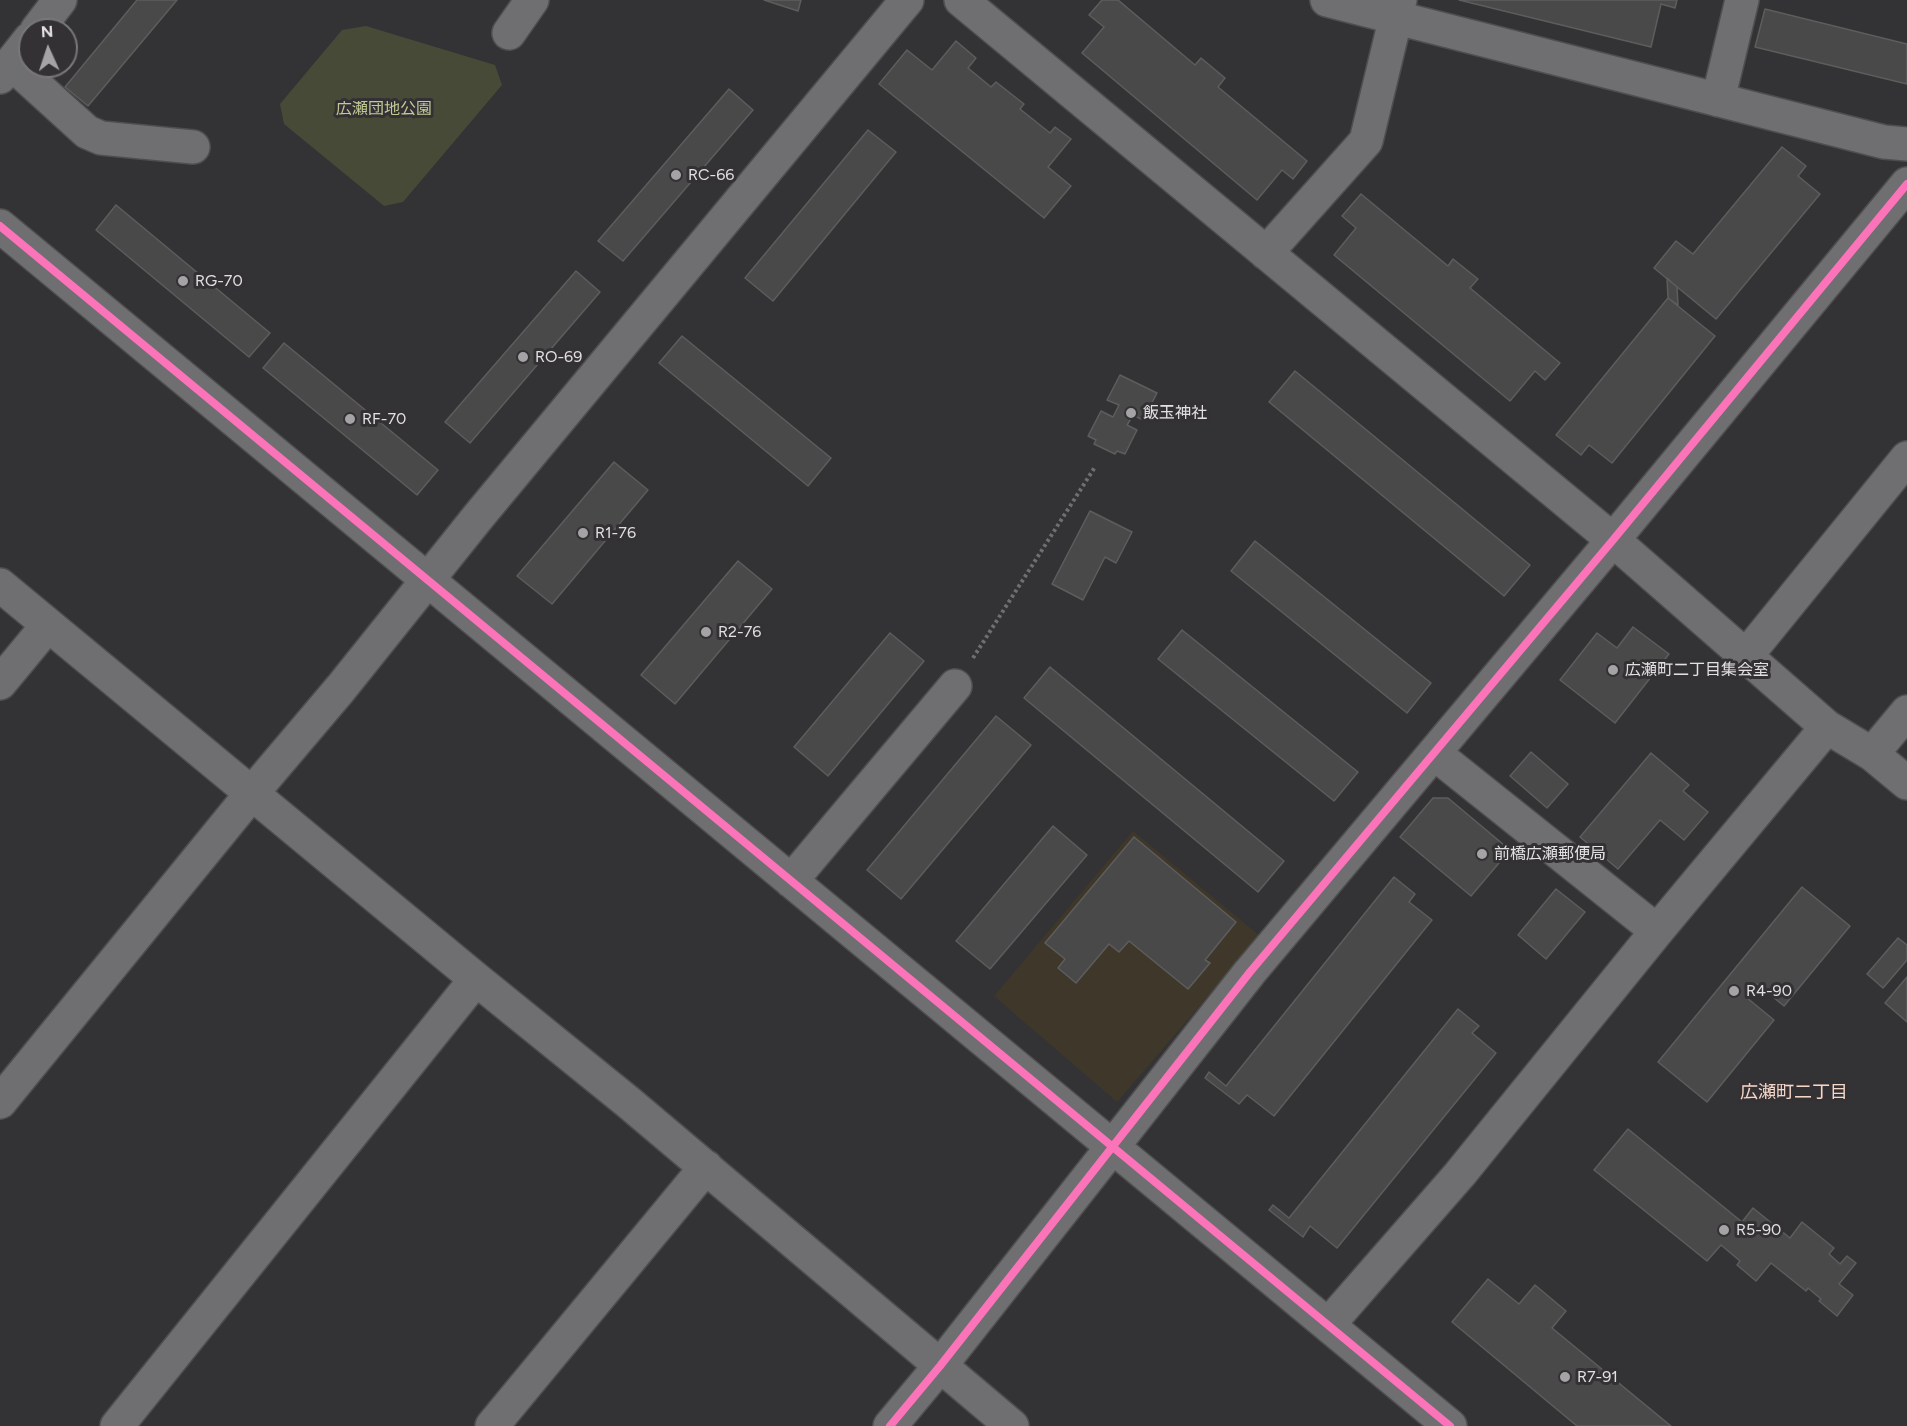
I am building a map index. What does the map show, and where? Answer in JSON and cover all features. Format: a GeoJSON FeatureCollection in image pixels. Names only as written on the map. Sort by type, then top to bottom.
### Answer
{"type":"FeatureCollection","features":[{"type":"Feature","properties":{"kind":"street"},"geometry":{"type":"LineString","coordinates":[[46,18],[60,0]]}},
{"type":"Feature","properties":{"kind":"street"},"geometry":{"type":"LineString","coordinates":[[508,33],[532,0]]}},
{"type":"Feature","properties":{"kind":"street"},"geometry":{"type":"LineString","coordinates":[[0,1102],[252,793],[341,688],[478,517],[907,0]]}},
{"type":"Feature","properties":{"kind":"street"},"geometry":{"type":"LineString","coordinates":[[962,0],[1613,540],[1827,727],[1872,754],[1907,783]]}},
{"type":"Feature","properties":{"kind":"street"},"geometry":{"type":"LineString","coordinates":[[1327,0],[1398,9],[1718,100],[1884,142],[1907,144]]}},
{"type":"Feature","properties":{"kind":"street"},"geometry":{"type":"LineString","coordinates":[[1718,100],[1742,0]]}},
{"type":"Feature","properties":{"kind":"street"},"geometry":{"type":"LineString","coordinates":[[1266,253],[1366,141],[1398,9]]}},
{"type":"Feature","properties":{"kind":"street"},"geometry":{"type":"LineString","coordinates":[[14,60],[87,132],[101,138],[193,147]]}},
{"type":"Feature","properties":{"kind":"street"},"geometry":{"type":"LineString","coordinates":[[890,1426],[940,1366],[1250,972],[1613,540],[1907,184]]}},
{"type":"Feature","properties":{"kind":"street"},"geometry":{"type":"LineString","coordinates":[[0,226],[1450,1426]]}},
{"type":"Feature","properties":{"kind":"street"},"geometry":{"type":"LineString","coordinates":[[1746,656],[1907,458]]}},
{"type":"Feature","properties":{"kind":"street"},"geometry":{"type":"LineString","coordinates":[[0,585],[628,1102],[1012,1426]]}},
{"type":"Feature","properties":{"kind":"street"},"geometry":{"type":"LineString","coordinates":[[0,683],[48,625]]}},
{"type":"Feature","properties":{"kind":"street"},"geometry":{"type":"LineString","coordinates":[[791,881],[955,686]]}},
{"type":"Feature","properties":{"kind":"street"},"geometry":{"type":"LineString","coordinates":[[1872,754],[1907,711]]}},
{"type":"Feature","properties":{"kind":"street"},"geometry":{"type":"LineString","coordinates":[[1328,1326],[1460,1174],[1657,931],[1827,727]]}},
{"type":"Feature","properties":{"kind":"street"},"geometry":{"type":"LineString","coordinates":[[1434,753],[1657,931]]}},
{"type":"Feature","properties":{"kind":"street"},"geometry":{"type":"LineString","coordinates":[[117,1426],[476,979]]}},
{"type":"Feature","properties":{"kind":"street"},"geometry":{"type":"LineString","coordinates":[[492,1426],[706,1167]]}},
{"type":"Feature","properties":{"kind":"path"},"geometry":{"type":"LineString","coordinates":[[955,686],[1095,467]]}},
{"type":"Feature","properties":{"kind":"shaded area"},"geometry":{"type":"Polygon","coordinates":[[[1133,831],[1260,936],[1117,1102],[994,996],[1133,831]]]}},
{"type":"Feature","properties":{"kind":"green space","name":"広瀬団地公園"},"geometry":{"type":"Polygon","coordinates":[[[366,26],[495,65],[502,85],[403,202],[384,206],[284,124],[280,104],[342,30],[366,26]]]}},
{"type":"Feature","properties":{"kind":"building"},"geometry":{"type":"Polygon","coordinates":[[[137,0],[177,0],[88,106],[65,87],[72,78],[78,78],[78,71],[137,0]]]}},
{"type":"Feature","properties":{"kind":"building"},"geometry":{"type":"Polygon","coordinates":[[[764,0],[801,0],[798,11],[764,0]]]}},
{"type":"Feature","properties":{"kind":"building"},"geometry":{"type":"Polygon","coordinates":[[[1102,0],[1118,0],[1195,65],[1201,58],[1225,78],[1218,87],[1307,161],[1293,179],[1282,170],[1257,200],[1082,53],[1104,27],[1089,15],[1102,0]]]}},
{"type":"Feature","properties":{"kind":"building"},"geometry":{"type":"Polygon","coordinates":[[[1459,0],[1677,0],[1675,8],[1661,4],[1651,47],[1459,0]]]}},
{"type":"Feature","properties":{"kind":"building"},"geometry":{"type":"Polygon","coordinates":[[[1765,9],[1907,44],[1907,84],[1755,47],[1765,9]]]}},
{"type":"Feature","properties":{"kind":"building"},"geometry":{"type":"Polygon","coordinates":[[[956,41],[976,58],[968,68],[991,87],[996,82],[1024,104],[1020,109],[1050,133],[1055,127],[1071,139],[1048,167],[1071,186],[1044,218],[879,84],[907,50],[932,70],[956,41]]]}},
{"type":"Feature","properties":{"kind":"building","name":"RC-66"},"geometry":{"type":"Polygon","coordinates":[[[729,89],[753,110],[623,261],[598,241],[729,89]]]}},
{"type":"Feature","properties":{"kind":"building"},"geometry":{"type":"Polygon","coordinates":[[[868,130],[896,152],[773,301],[745,278],[868,130]]]}},
{"type":"Feature","properties":{"kind":"building"},"geometry":{"type":"Polygon","coordinates":[[[1782,147],[1806,166],[1798,176],[1820,194],[1716,319],[1654,268],[1676,241],[1693,254],[1782,147]]]}},
{"type":"Feature","properties":{"kind":"building"},"geometry":{"type":"Polygon","coordinates":[[[1361,194],[1448,266],[1453,259],[1478,279],[1470,288],[1560,363],[1545,380],[1535,371],[1510,401],[1334,255],[1356,228],[1342,216],[1361,194]]]}},
{"type":"Feature","properties":{"kind":"building","name":"RG-70"},"geometry":{"type":"Polygon","coordinates":[[[116,205],[270,333],[249,357],[96,230],[116,205]]]}},
{"type":"Feature","properties":{"kind":"building","name":"RO-69"},"geometry":{"type":"Polygon","coordinates":[[[576,271],[600,292],[470,443],[445,422],[576,271]]]}},
{"type":"Feature","properties":{"kind":"building"},"geometry":{"type":"Polygon","coordinates":[[[1667,278],[1677,287],[1678,305],[1668,298],[1667,278]]]}},
{"type":"Feature","properties":{"kind":"building"},"geometry":{"type":"Polygon","coordinates":[[[1668,298],[1715,336],[1612,463],[1589,445],[1581,455],[1556,435],[1668,298]]]}},
{"type":"Feature","properties":{"kind":"building"},"geometry":{"type":"Polygon","coordinates":[[[682,336],[831,458],[808,486],[659,363],[682,336]]]}},
{"type":"Feature","properties":{"kind":"building","name":"RF-70"},"geometry":{"type":"Polygon","coordinates":[[[284,343],[438,470],[417,495],[263,368],[284,343]]]}},
{"type":"Feature","properties":{"kind":"building"},"geometry":{"type":"Polygon","coordinates":[[[1295,371],[1530,565],[1504,596],[1269,402],[1295,371]]]}},
{"type":"Feature","properties":{"kind":"building","name":"飯玉神社"},"geometry":{"type":"Polygon","coordinates":[[[1120,375],[1157,393],[1143,420],[1133,415],[1127,425],[1137,430],[1125,454],[1117,451],[1115,454],[1094,444],[1096,440],[1088,436],[1101,411],[1113,417],[1119,405],[1107,400],[1120,375]]]}},
{"type":"Feature","properties":{"kind":"building","name":"R1-76"},"geometry":{"type":"Polygon","coordinates":[[[614,462],[648,490],[552,604],[517,576],[614,462]]]}},
{"type":"Feature","properties":{"kind":"building"},"geometry":{"type":"Polygon","coordinates":[[[1090,511],[1132,532],[1116,563],[1105,557],[1083,600],[1052,584],[1090,511]]]}},
{"type":"Feature","properties":{"kind":"building"},"geometry":{"type":"Polygon","coordinates":[[[1255,541],[1431,683],[1407,713],[1231,571],[1255,541]]]}},
{"type":"Feature","properties":{"kind":"building","name":"R2-76"},"geometry":{"type":"Polygon","coordinates":[[[738,561],[772,589],[675,704],[641,675],[738,561]]]}},
{"type":"Feature","properties":{"kind":"building"},"geometry":{"type":"Polygon","coordinates":[[[1633,627],[1669,654],[1615,723],[1560,680],[1597,633],[1617,648],[1633,627]]]}},
{"type":"Feature","properties":{"kind":"building"},"geometry":{"type":"Polygon","coordinates":[[[1182,630],[1358,772],[1334,801],[1158,659],[1182,630]]]}},
{"type":"Feature","properties":{"kind":"building"},"geometry":{"type":"Polygon","coordinates":[[[890,633],[924,661],[828,776],[794,747],[890,633]]]}},
{"type":"Feature","properties":{"kind":"building"},"geometry":{"type":"Polygon","coordinates":[[[1050,667],[1284,861],[1258,892],[1024,698],[1050,667]]]}},
{"type":"Feature","properties":{"kind":"building"},"geometry":{"type":"Polygon","coordinates":[[[996,716],[1031,745],[901,899],[867,870],[996,716]]]}},
{"type":"Feature","properties":{"kind":"building"},"geometry":{"type":"Polygon","coordinates":[[[1531,752],[1568,784],[1547,808],[1510,776],[1531,752]]]}},
{"type":"Feature","properties":{"kind":"building"},"geometry":{"type":"Polygon","coordinates":[[[1651,753],[1689,785],[1683,791],[1708,812],[1684,840],[1660,820],[1618,869],[1580,837],[1651,753]]]}},
{"type":"Feature","properties":{"kind":"building"},"geometry":{"type":"Polygon","coordinates":[[[1433,798],[1448,798],[1510,850],[1471,896],[1400,837],[1433,798]]]}},
{"type":"Feature","properties":{"kind":"building"},"geometry":{"type":"Polygon","coordinates":[[[1053,826],[1087,855],[990,969],[956,941],[1053,826]]]}},
{"type":"Feature","properties":{"kind":"building"},"geometry":{"type":"Polygon","coordinates":[[[1134,837],[1236,922],[1205,960],[1210,963],[1188,989],[1129,941],[1119,952],[1109,944],[1076,983],[1058,968],[1065,959],[1045,943],[1134,837]]]}},
{"type":"Feature","properties":{"kind":"building"},"geometry":{"type":"Polygon","coordinates":[[[1394,877],[1415,894],[1409,902],[1432,920],[1274,1116],[1247,1095],[1239,1104],[1205,1078],[1209,1072],[1226,1086],[1394,877]]]}},
{"type":"Feature","properties":{"kind":"building","name":"R4-90"},"geometry":{"type":"Polygon","coordinates":[[[1802,887],[1850,926],[1784,1006],[1757,984],[1746,997],[1774,1020],[1707,1102],[1658,1062],[1802,887]]]}},
{"type":"Feature","properties":{"kind":"building"},"geometry":{"type":"Polygon","coordinates":[[[1556,889],[1585,912],[1546,959],[1518,935],[1556,889]]]}},
{"type":"Feature","properties":{"kind":"building"},"geometry":{"type":"Polygon","coordinates":[[[1898,938],[1907,945],[1907,960],[1883,988],[1867,974],[1898,938]]]}},
{"type":"Feature","properties":{"kind":"building"},"geometry":{"type":"Polygon","coordinates":[[[1907,977],[1907,1022],[1885,1003],[1907,977]]]}},
{"type":"Feature","properties":{"kind":"building"},"geometry":{"type":"Polygon","coordinates":[[[1458,1009],[1479,1026],[1472,1033],[1496,1053],[1337,1248],[1310,1226],[1303,1237],[1269,1210],[1273,1205],[1289,1218],[1458,1009]]]}},
{"type":"Feature","properties":{"kind":"building","name":"R5-90"},"geometry":{"type":"Polygon","coordinates":[[[1628,1129],[1742,1222],[1753,1208],[1790,1238],[1802,1222],[1834,1248],[1829,1254],[1840,1264],[1847,1256],[1856,1263],[1839,1284],[1853,1295],[1837,1316],[1808,1288],[1806,1291],[1771,1263],[1756,1281],[1737,1265],[1740,1261],[1721,1245],[1707,1261],[1594,1170],[1628,1129]]]}},
{"type":"Feature","properties":{"kind":"building","name":"R7-91"},"geometry":{"type":"Polygon","coordinates":[[[1488,1279],[1519,1304],[1535,1285],[1566,1311],[1552,1328],[1671,1426],[1577,1426],[1452,1322],[1488,1279]]]}},
{"type":"Feature","properties":{"kind":"cycle path"},"geometry":{"type":"LineString","coordinates":[[890,1426],[940,1366],[1250,972],[1613,540],[1907,184]]}},
{"type":"Feature","properties":{"kind":"cycle path"},"geometry":{"type":"LineString","coordinates":[[0,226],[1450,1426]]}},
{"type":"Feature","properties":{"kind":"place","name":"RC-66"},"geometry":{"type":"Point","coordinates":[676,175]}},
{"type":"Feature","properties":{"kind":"place","name":"RG-70"},"geometry":{"type":"Point","coordinates":[183,281]}},
{"type":"Feature","properties":{"kind":"place","name":"RO-69"},"geometry":{"type":"Point","coordinates":[523,357]}},
{"type":"Feature","properties":{"kind":"place","name":"飯玉神社"},"geometry":{"type":"Point","coordinates":[1131,413]}},
{"type":"Feature","properties":{"kind":"place","name":"RF-70"},"geometry":{"type":"Point","coordinates":[350,419]}},
{"type":"Feature","properties":{"kind":"place","name":"R1-76"},"geometry":{"type":"Point","coordinates":[583,533]}},
{"type":"Feature","properties":{"kind":"place","name":"R2-76"},"geometry":{"type":"Point","coordinates":[706,632]}},
{"type":"Feature","properties":{"kind":"place","name":"広瀬町二丁目集会室"},"geometry":{"type":"Point","coordinates":[1613,670]}},
{"type":"Feature","properties":{"kind":"place","name":"前橋広瀬郵便局"},"geometry":{"type":"Point","coordinates":[1482,854]}},
{"type":"Feature","properties":{"kind":"place","name":"R4-90"},"geometry":{"type":"Point","coordinates":[1734,991]}},
{"type":"Feature","properties":{"kind":"place","name":"R5-90"},"geometry":{"type":"Point","coordinates":[1724,1230]}},
{"type":"Feature","properties":{"kind":"place","name":"R7-91"},"geometry":{"type":"Point","coordinates":[1565,1377]}},
{"type":"Feature","properties":{"kind":"district","name":"広瀬町二丁目"},"geometry":{"type":"Point","coordinates":[1794,1093]}}]}
